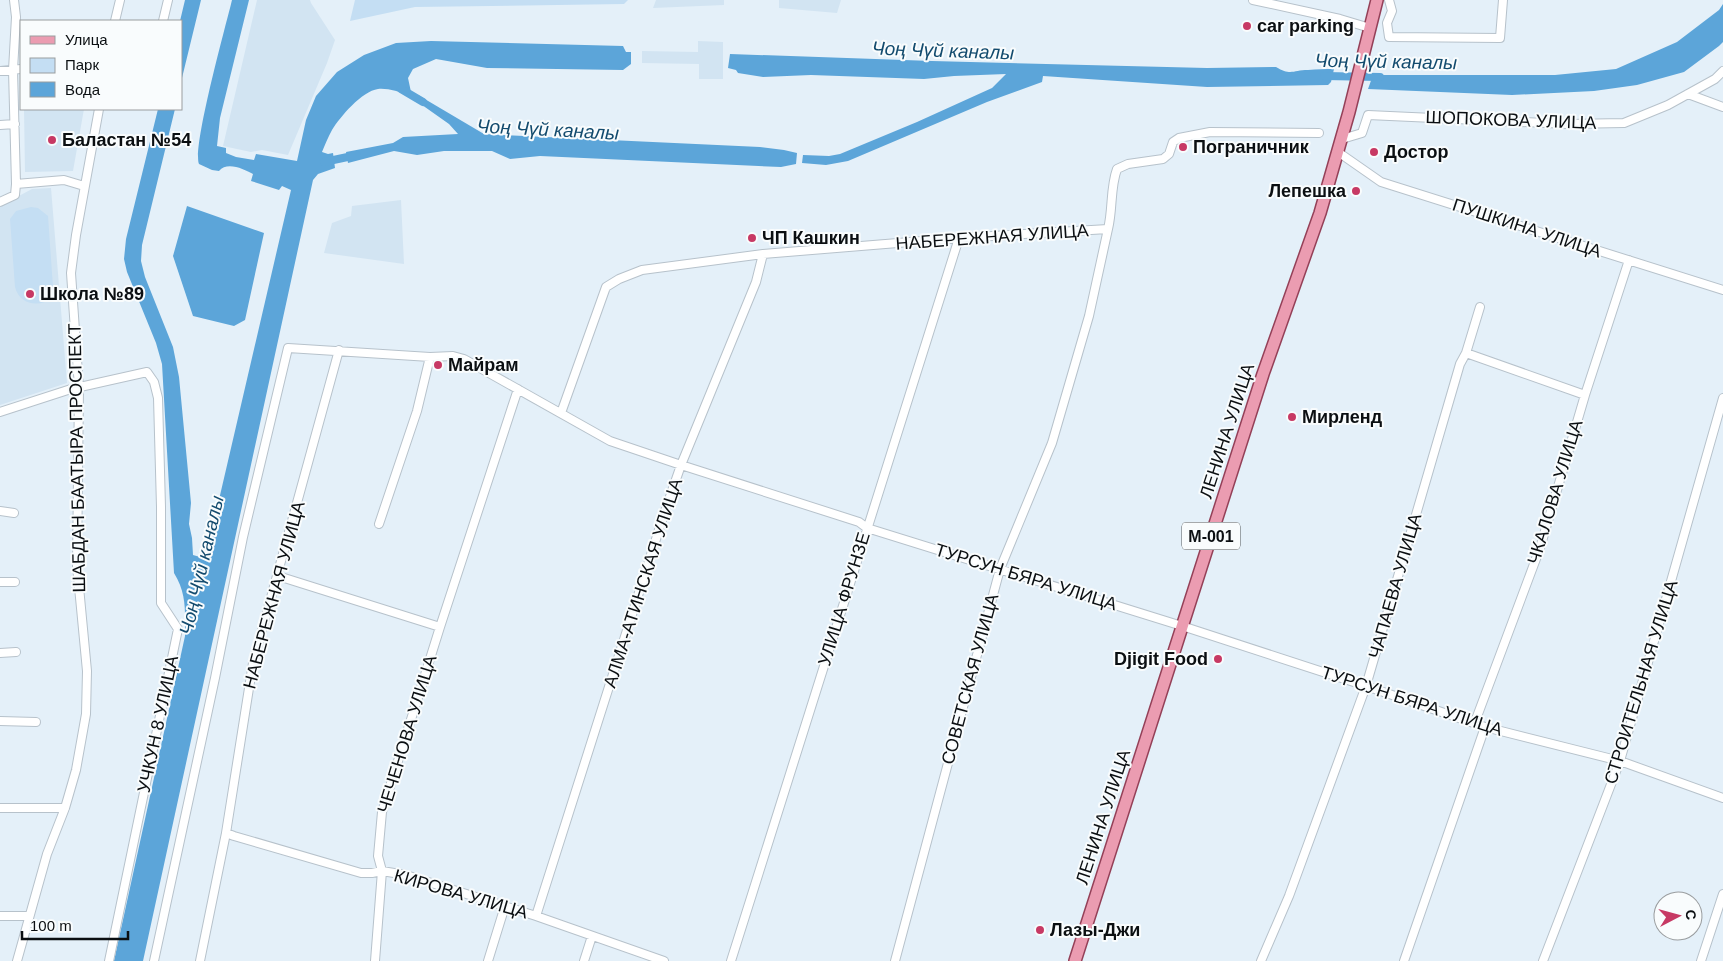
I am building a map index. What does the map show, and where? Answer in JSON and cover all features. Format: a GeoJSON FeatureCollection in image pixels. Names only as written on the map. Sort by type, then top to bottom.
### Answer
{"type":"FeatureCollection","features":[{"type":"Feature","properties":{"kind":"main road","name":"М-001"},"geometry":{"type":"LineString","coordinates":[[1370,28],[1377,0]]}},
{"type":"Feature","properties":{"kind":"main road","name":"ЛЕНИНА УЛИЦА"},"geometry":{"type":"LineString","coordinates":[[1075,961],[1263,374],[1317,222],[1342,139],[1370,28]]}},
{"type":"Feature","properties":{"kind":"street"},"geometry":{"type":"LineString","coordinates":[[0,202],[15,195],[16,184],[12,70],[16,17],[14,0]]}},
{"type":"Feature","properties":{"kind":"street"},"geometry":{"type":"LineString","coordinates":[[116,20],[120,0]]}},
{"type":"Feature","properties":{"kind":"street"},"geometry":{"type":"LineString","coordinates":[[163,20],[168,0]]}},
{"type":"Feature","properties":{"kind":"street"},"geometry":{"type":"LineString","coordinates":[[1253,0],[1340,19],[1370,28]]}},
{"type":"Feature","properties":{"kind":"street"},"geometry":{"type":"LineString","coordinates":[[1389,0],[1392,11],[1387,23],[1388,37],[1500,38],[1503,0]]}},
{"type":"Feature","properties":{"kind":"street"},"geometry":{"type":"LineString","coordinates":[[0,71],[20,69]]}},
{"type":"Feature","properties":{"kind":"street","name":"ШОПОКОВА УЛИЦА"},"geometry":{"type":"LineString","coordinates":[[1342,139],[1362,133],[1368,115],[1567,124],[1624,124],[1668,105],[1715,79],[1723,72]]}},
{"type":"Feature","properties":{"kind":"street"},"geometry":{"type":"LineString","coordinates":[[1688,94],[1723,107]]}},
{"type":"Feature","properties":{"kind":"street","name":"ШАБДАН БААТЫРА ПРОСПЕКТ"},"geometry":{"type":"LineString","coordinates":[[17,961],[47,854],[65,808],[81,752],[86,714],[87,671],[77,558],[79,388],[71,273],[84,186],[99,110]]}},
{"type":"Feature","properties":{"kind":"street"},"geometry":{"type":"LineString","coordinates":[[0,125],[15,124]]}},
{"type":"Feature","properties":{"kind":"street","name":"НАБЕРЕЖНАЯ УЛИЦА"},"geometry":{"type":"LineString","coordinates":[[560,413],[606,288],[619,279],[642,270],[763,254],[959,238],[1108,229],[1115,176],[1118,169],[1128,164],[1163,159],[1174,142],[1179,138],[1210,132],[1319,132]]}},
{"type":"Feature","properties":{"kind":"street","name":"ПУШКИНА УЛИЦА"},"geometry":{"type":"LineString","coordinates":[[1338,152],[1381,182],[1723,290]]}},
{"type":"Feature","properties":{"kind":"street"},"geometry":{"type":"LineString","coordinates":[[16,184],[64,180],[84,186]]}},
{"type":"Feature","properties":{"kind":"street","name":"СОВЕТСКАЯ УЛИЦА"},"geometry":{"type":"LineString","coordinates":[[895,961],[1000,570],[1052,443],[1089,316],[1108,229]]}},
{"type":"Feature","properties":{"kind":"street","name":"УЛИЦА ФРУНЗЕ"},"geometry":{"type":"LineString","coordinates":[[731,961],[959,238]]}},
{"type":"Feature","properties":{"kind":"street","name":"АЛМА-АТИНСКАЯ УЛИЦА"},"geometry":{"type":"LineString","coordinates":[[536,916],[664,514],[681,465],[756,282],[763,254]]}},
{"type":"Feature","properties":{"kind":"street","name":"ЧКАЛОВА УЛИЦА"},"geometry":{"type":"LineString","coordinates":[[1475,722],[1540,548],[1584,395],[1629,260]]}},
{"type":"Feature","properties":{"kind":"street","name":"ЧАПАЕВА УЛИЦА"},"geometry":{"type":"LineString","coordinates":[[1261,961],[1288,896],[1366,686],[1458,374],[1480,307]]}},
{"type":"Feature","properties":{"kind":"street","name":"ТУРСУН БЯРА УЛИЦА"},"geometry":{"type":"LineString","coordinates":[[154,961],[215,678],[243,537],[288,348],[430,357],[453,356],[464,359],[610,441],[859,522],[867,528],[1182,626],[1486,727],[1620,762],[1723,798]]}},
{"type":"Feature","properties":{"kind":"street","name":"НАБЕРЕЖНАЯ УЛИЦА"},"geometry":{"type":"LineString","coordinates":[[200,961],[226,833],[253,663],[340,350]]}},
{"type":"Feature","properties":{"kind":"street"},"geometry":{"type":"LineString","coordinates":[[1466,353],[1584,395]]}},
{"type":"Feature","properties":{"kind":"street"},"geometry":{"type":"LineString","coordinates":[[379,524],[417,411],[430,357]]}},
{"type":"Feature","properties":{"kind":"street","name":"УЧКУН 8 УЛИЦА"},"geometry":{"type":"LineString","coordinates":[[79,388],[148,372],[154,382],[158,398],[161,603],[178,629],[109,961]]}},
{"type":"Feature","properties":{"kind":"street"},"geometry":{"type":"LineString","coordinates":[[0,412],[79,388]]}},
{"type":"Feature","properties":{"kind":"street","name":"ЧЕЧЕНОВА УЛИЦА"},"geometry":{"type":"LineString","coordinates":[[376,961],[382,871],[378,856],[382,812],[518,389]]}},
{"type":"Feature","properties":{"kind":"street","name":"СТРОИТЕЛЬНАЯ УЛИЦА"},"geometry":{"type":"LineString","coordinates":[[1543,961],[1620,762],[1723,398]]}},
{"type":"Feature","properties":{"kind":"street"},"geometry":{"type":"LineString","coordinates":[[0,512],[14,513]]}},
{"type":"Feature","properties":{"kind":"street"},"geometry":{"type":"LineString","coordinates":[[278,576],[440,628]]}},
{"type":"Feature","properties":{"kind":"street"},"geometry":{"type":"LineString","coordinates":[[0,582],[15,582]]}},
{"type":"Feature","properties":{"kind":"street"},"geometry":{"type":"LineString","coordinates":[[0,652],[16,652]]}},
{"type":"Feature","properties":{"kind":"street"},"geometry":{"type":"LineString","coordinates":[[0,721],[36,722]]}},
{"type":"Feature","properties":{"kind":"street"},"geometry":{"type":"LineString","coordinates":[[1404,961],[1486,727]]}},
{"type":"Feature","properties":{"kind":"street"},"geometry":{"type":"LineString","coordinates":[[0,808],[65,808]]}},
{"type":"Feature","properties":{"kind":"street","name":"КИРОВА УЛИЦА"},"geometry":{"type":"LineString","coordinates":[[226,833],[361,873],[382,871],[406,875],[536,916],[664,961]]}},
{"type":"Feature","properties":{"kind":"street"},"geometry":{"type":"LineString","coordinates":[[1701,961],[1723,894]]}},
{"type":"Feature","properties":{"kind":"street"},"geometry":{"type":"LineString","coordinates":[[488,961],[505,906]]}},
{"type":"Feature","properties":{"kind":"street"},"geometry":{"type":"LineString","coordinates":[[0,916],[29,916]]}},
{"type":"Feature","properties":{"kind":"street"},"geometry":{"type":"LineString","coordinates":[[584,961],[592,936]]}},
{"type":"Feature","properties":{"kind":"shaded area"},"geometry":{"type":"Polygon","coordinates":[[[257,0],[310,0],[335,40],[288,155],[262,150],[251,152],[223,146],[257,0]]]}},
{"type":"Feature","properties":{"kind":"shaded area"},"geometry":{"type":"Polygon","coordinates":[[[656,0],[724,0],[724,5],[653,8],[656,0]]]}},
{"type":"Feature","properties":{"kind":"shaded area"},"geometry":{"type":"Polygon","coordinates":[[[779,0],[841,0],[837,13],[779,8],[779,0]]]}},
{"type":"Feature","properties":{"kind":"shaded area"},"geometry":{"type":"Polygon","coordinates":[[[698,41],[723,42],[723,79],[699,79],[699,64],[642,63],[642,51],[698,52],[698,41]]]}},
{"type":"Feature","properties":{"kind":"shaded area","name":"Баластан №54"},"geometry":{"type":"Polygon","coordinates":[[[24,110],[84,110],[73,171],[25,172],[24,110]]]}},
{"type":"Feature","properties":{"kind":"shaded area","name":"Школа №89"},"geometry":{"type":"Polygon","coordinates":[[[51,188],[67,383],[0,405],[0,206],[32,189],[51,188]]]}},
{"type":"Feature","properties":{"kind":"shaded area"},"geometry":{"type":"Polygon","coordinates":[[[401,200],[404,264],[324,253],[332,223],[351,216],[352,206],[401,200]]]}},
{"type":"Feature","properties":{"kind":"green space"},"geometry":{"type":"Polygon","coordinates":[[[355,0],[628,0],[624,4],[415,7],[350,21],[355,0]]]}},
{"type":"Feature","properties":{"kind":"green space"},"geometry":{"type":"Polygon","coordinates":[[[31,207],[38,208],[48,216],[53,287],[53,297],[48,301],[36,304],[25,301],[17,293],[15,287],[10,219],[16,211],[31,207]]]}},
{"type":"Feature","properties":{"kind":"water"},"geometry":{"type":"Polygon","coordinates":[[[185,0],[201,0],[182,78],[182,20],[180,20],[185,0]]]}},
{"type":"Feature","properties":{"kind":"water"},"geometry":{"type":"Polygon","coordinates":[[[232,0],[249,0],[220,118],[217,146],[226,148],[226,153],[236,157],[254,160],[256,154],[297,161],[306,120],[316,96],[337,72],[364,55],[396,43],[431,41],[623,46],[626,52],[631,52],[631,64],[623,70],[487,68],[436,59],[413,69],[408,78],[411,92],[409,95],[386,89],[378,89],[365,94],[340,118],[332,130],[322,152],[333,153],[335,168],[318,174],[313,180],[143,961],[114,961],[185,636],[183,596],[174,573],[162,364],[156,343],[127,272],[124,259],[126,239],[158,110],[175,110],[142,245],[141,261],[145,277],[173,347],[179,377],[191,503],[189,524],[193,555],[200,557],[208,547],[291,190],[282,186],[279,190],[251,181],[253,174],[240,168],[231,166],[222,168],[219,171],[199,164],[200,135],[232,0]]]}},
{"type":"Feature","properties":{"kind":"water"},"geometry":{"type":"Polygon","coordinates":[[[1723,4],[1723,42],[1719,46],[1684,72],[1637,85],[1594,91],[1512,95],[1368,89],[1373,75],[1555,75],[1616,69],[1677,42],[1719,10],[1723,4]]]}},
{"type":"Feature","properties":{"kind":"water"},"geometry":{"type":"Polygon","coordinates":[[[730,54],[1207,68],[1276,67],[1289,72],[1334,69],[1331,82],[1328,85],[1207,87],[1043,76],[1042,82],[987,102],[848,161],[826,165],[802,163],[803,155],[829,156],[840,154],[992,88],[1006,74],[924,79],[811,75],[763,77],[738,73],[736,70],[728,68],[730,54]]]}},
{"type":"Feature","properties":{"kind":"water"},"geometry":{"type":"Polygon","coordinates":[[[418,95],[484,134],[760,147],[797,153],[796,164],[781,167],[540,156],[510,159],[492,151],[444,151],[417,155],[394,151],[348,163],[346,152],[393,143],[403,137],[458,134],[449,124],[415,100],[418,95]]]}},
{"type":"Feature","properties":{"kind":"water"},"geometry":{"type":"Polygon","coordinates":[[[187,206],[264,233],[245,320],[234,326],[193,316],[173,256],[187,206]]]}},
{"type":"Feature","properties":{"kind":"waterway","name":"Чоң Чүй каналы"},"geometry":{"type":"LineString","coordinates":[[1324,76],[1380,77]]}},
{"type":"Feature","properties":{"kind":"waterway"},"geometry":{"type":"LineString","coordinates":[[401,89],[423,102]]}},
{"type":"Feature","properties":{"kind":"waterway","name":"Чоң Чүй каналы"},"geometry":{"type":"LineString","coordinates":[[324,162],[357,155]]}},
{"type":"Feature","properties":{"kind":"place","name":"car parking"},"geometry":{"type":"Point","coordinates":[1247,26]}},
{"type":"Feature","properties":{"kind":"place","name":"Баластан №54"},"geometry":{"type":"Point","coordinates":[52,140]}},
{"type":"Feature","properties":{"kind":"place","name":"Пограничник"},"geometry":{"type":"Point","coordinates":[1183,147]}},
{"type":"Feature","properties":{"kind":"place","name":"Достор"},"geometry":{"type":"Point","coordinates":[1374,152]}},
{"type":"Feature","properties":{"kind":"place","name":"Лепешка"},"geometry":{"type":"Point","coordinates":[1356,191]}},
{"type":"Feature","properties":{"kind":"place","name":"ЧП Кашкин"},"geometry":{"type":"Point","coordinates":[752,238]}},
{"type":"Feature","properties":{"kind":"place","name":"Школа №89"},"geometry":{"type":"Point","coordinates":[30,294]}},
{"type":"Feature","properties":{"kind":"place","name":"Майрам"},"geometry":{"type":"Point","coordinates":[438,365]}},
{"type":"Feature","properties":{"kind":"place","name":"Мирленд"},"geometry":{"type":"Point","coordinates":[1292,417]}},
{"type":"Feature","properties":{"kind":"place","name":"Djigit Food"},"geometry":{"type":"Point","coordinates":[1218,659]}},
{"type":"Feature","properties":{"kind":"place","name":"Лазы-Джи"},"geometry":{"type":"Point","coordinates":[1040,930]}}]}
